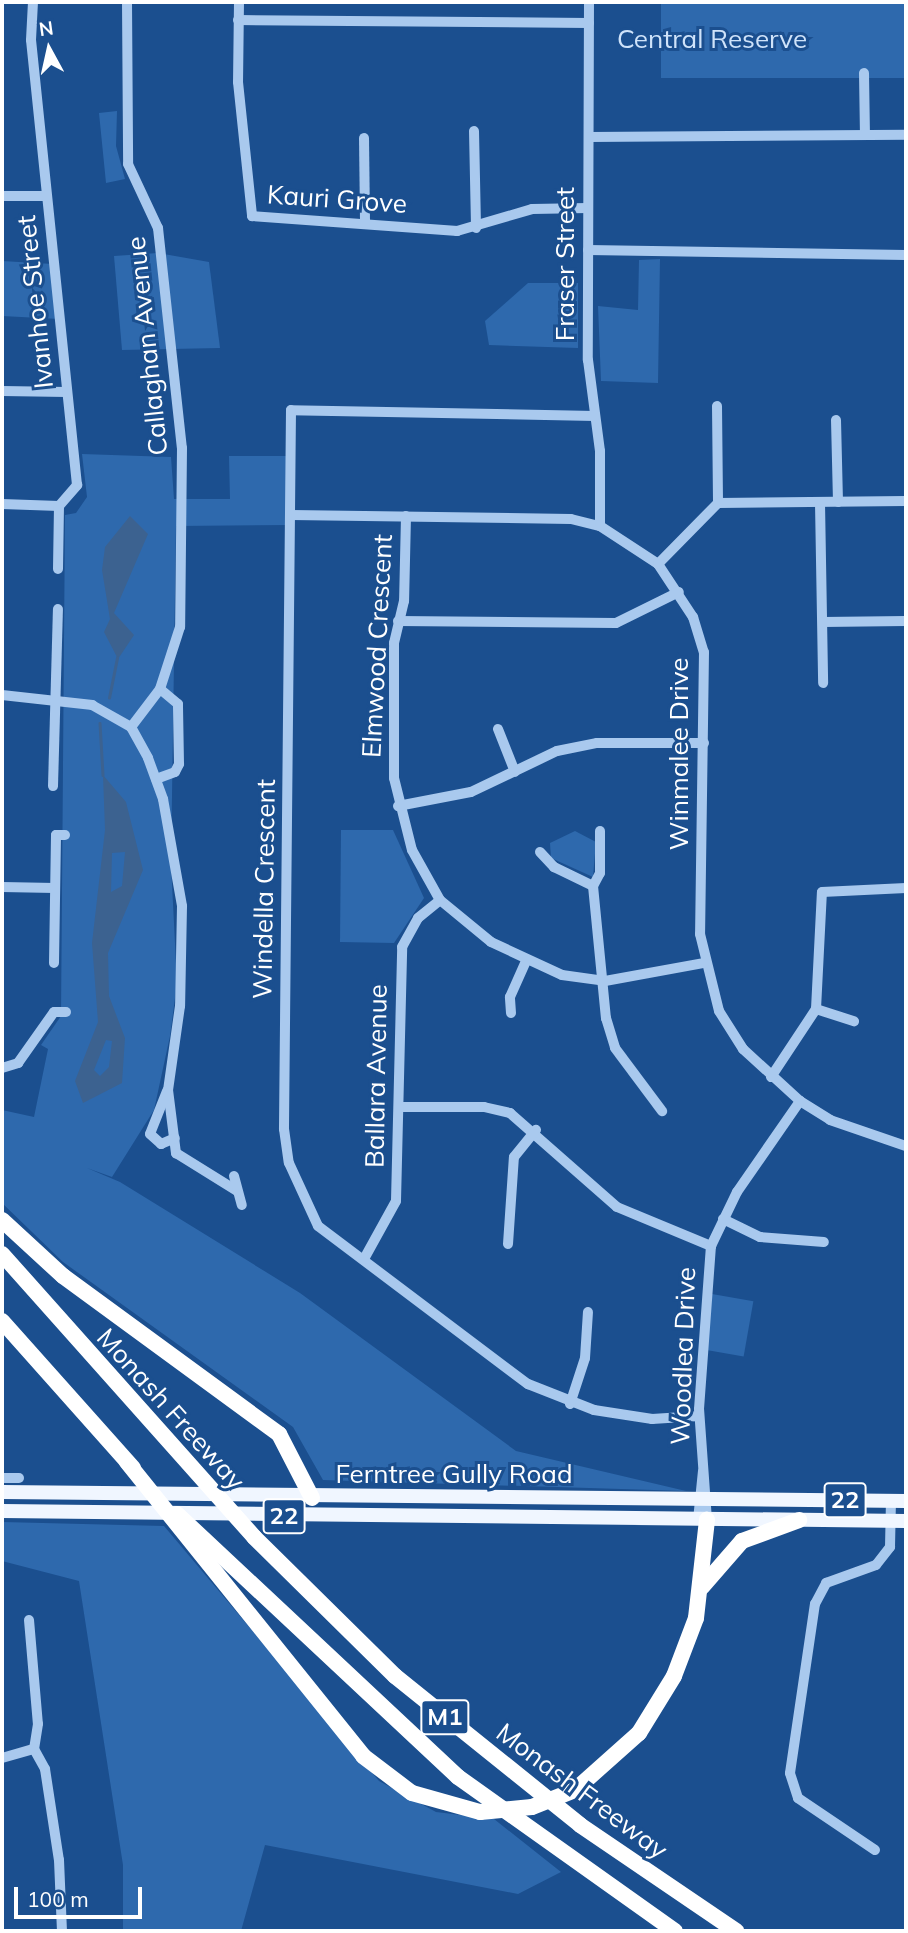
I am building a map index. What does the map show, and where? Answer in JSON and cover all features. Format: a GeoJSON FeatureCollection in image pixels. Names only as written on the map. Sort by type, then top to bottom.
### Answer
{"type":"FeatureCollection","features":[{"type":"Feature","properties":{"kind":"highway"},"geometry":{"type":"LineString","coordinates":[[2,1220],[63,1276],[279,1434],[312,1497]]}},
{"type":"Feature","properties":{"kind":"highway","name":"Monash Freeway"},"geometry":{"type":"LineString","coordinates":[[2,1254],[254,1537],[395,1676],[511,1772],[736,1931]]}},
{"type":"Feature","properties":{"kind":"highway","name":"M1"},"geometry":{"type":"LineString","coordinates":[[2,1321],[198,1546],[458,1777],[674,1931]]}},
{"type":"Feature","properties":{"kind":"highway"},"geometry":{"type":"LineString","coordinates":[[198,1546],[363,1756],[430,1801],[480,1812],[517,1810],[561,1797],[607,1769],[639,1733],[674,1676],[702,1587],[702,1520]]}},
{"type":"Feature","properties":{"kind":"highway"},"geometry":{"type":"LineString","coordinates":[[702,1587],[742,1541],[799,1520]]}},
{"type":"Feature","properties":{"kind":"main road","name":"Ferntree Gully Road"},"geometry":{"type":"LineString","coordinates":[[2,1492],[899,1501]]}},
{"type":"Feature","properties":{"kind":"main road","name":"Ferntree Gully Road"},"geometry":{"type":"LineString","coordinates":[[2,1511],[899,1521]]}},
{"type":"Feature","properties":{"kind":"street","name":"Ivanhoe Street"},"geometry":{"type":"LineString","coordinates":[[33,2],[29,22],[77,485],[59,506]]}},
{"type":"Feature","properties":{"kind":"street","name":"Callaghan Avenue"},"geometry":{"type":"LineString","coordinates":[[127,2],[128,164],[158,228],[182,448],[180,627],[160,689],[131,727]]}},
{"type":"Feature","properties":{"kind":"street","name":"Kauri Grove"},"geometry":{"type":"LineString","coordinates":[[239,2],[252,216],[476,228],[532,209],[588,208]]}},
{"type":"Feature","properties":{"kind":"street","name":"Fraser Street"},"geometry":{"type":"LineString","coordinates":[[589,2],[587,360],[595,416],[600,526]]}},
{"type":"Feature","properties":{"kind":"street"},"geometry":{"type":"LineString","coordinates":[[238,20],[589,23]]}},
{"type":"Feature","properties":{"kind":"street"},"geometry":{"type":"LineString","coordinates":[[864,73],[865,135]]}},
{"type":"Feature","properties":{"kind":"street"},"geometry":{"type":"LineString","coordinates":[[474,131],[476,228]]}},
{"type":"Feature","properties":{"kind":"street"},"geometry":{"type":"LineString","coordinates":[[589,137],[906,135]]}},
{"type":"Feature","properties":{"kind":"street"},"geometry":{"type":"LineString","coordinates":[[364,138],[365,223]]}},
{"type":"Feature","properties":{"kind":"street"},"geometry":{"type":"LineString","coordinates":[[2,196],[46,196]]}},
{"type":"Feature","properties":{"kind":"street"},"geometry":{"type":"LineString","coordinates":[[588,250],[770,248],[906,255]]}},
{"type":"Feature","properties":{"kind":"street"},"geometry":{"type":"LineString","coordinates":[[2,391],[68,392]]}},
{"type":"Feature","properties":{"kind":"street"},"geometry":{"type":"LineString","coordinates":[[658,564],[718,503],[717,406]]}},
{"type":"Feature","properties":{"kind":"street","name":"Windella Crescent"},"geometry":{"type":"LineString","coordinates":[[595,416],[291,410],[284,1129],[305,1206],[318,1226],[528,1384],[570,1404],[639,1418],[699,1416]]}},
{"type":"Feature","properties":{"kind":"street"},"geometry":{"type":"LineString","coordinates":[[836,420],[838,502]]}},
{"type":"Feature","properties":{"kind":"street"},"geometry":{"type":"LineString","coordinates":[[718,503],[906,501]]}},
{"type":"Feature","properties":{"kind":"street"},"geometry":{"type":"LineString","coordinates":[[820,503],[823,683]]}},
{"type":"Feature","properties":{"kind":"street"},"geometry":{"type":"LineString","coordinates":[[2,504],[59,506],[58,569]]}},
{"type":"Feature","properties":{"kind":"street","name":"Winmalee Drive"},"geometry":{"type":"LineString","coordinates":[[291,515],[538,517],[600,526],[658,564],[680,592],[704,652],[704,963],[730,1030],[771,1077],[800,1101],[830,1120],[906,1146]]}},
{"type":"Feature","properties":{"kind":"street","name":"Elmwood Crescent"},"geometry":{"type":"LineString","coordinates":[[406,516],[404,601],[398,621],[398,806],[412,850],[440,900],[526,961],[605,981],[704,963]]}},
{"type":"Feature","properties":{"kind":"street"},"geometry":{"type":"LineString","coordinates":[[398,621],[616,623],[680,592]]}},
{"type":"Feature","properties":{"kind":"street"},"geometry":{"type":"LineString","coordinates":[[53,786],[58,609]]}},
{"type":"Feature","properties":{"kind":"street"},"geometry":{"type":"LineString","coordinates":[[823,622],[906,621]]}},
{"type":"Feature","properties":{"kind":"street"},"geometry":{"type":"LineString","coordinates":[[156,779],[175,772],[179,764],[178,704],[160,689]]}},
{"type":"Feature","properties":{"kind":"street"},"geometry":{"type":"LineString","coordinates":[[2,695],[54,697],[92,705],[131,727],[156,779],[182,906],[180,1006],[168,1090],[176,1153]]}},
{"type":"Feature","properties":{"kind":"street"},"geometry":{"type":"LineString","coordinates":[[498,729],[515,772]]}},
{"type":"Feature","properties":{"kind":"street"},"geometry":{"type":"LineString","coordinates":[[398,806],[471,792],[557,751],[597,743],[704,743]]}},
{"type":"Feature","properties":{"kind":"street"},"geometry":{"type":"LineString","coordinates":[[600,831],[600,873],[593,886],[615,1048],[662,1111]]}},
{"type":"Feature","properties":{"kind":"street"},"geometry":{"type":"LineString","coordinates":[[54,963],[56,835],[65,835]]}},
{"type":"Feature","properties":{"kind":"street"},"geometry":{"type":"LineString","coordinates":[[540,852],[554,867],[593,886]]}},
{"type":"Feature","properties":{"kind":"street"},"geometry":{"type":"LineString","coordinates":[[2,887],[54,888]]}},
{"type":"Feature","properties":{"kind":"street"},"geometry":{"type":"LineString","coordinates":[[771,1077],[816,1009],[823,963],[822,892],[906,888]]}},
{"type":"Feature","properties":{"kind":"street","name":"Ballara Avenue"},"geometry":{"type":"LineString","coordinates":[[364,1259],[397,1201],[402,947],[418,918],[440,900]]}},
{"type":"Feature","properties":{"kind":"street"},"geometry":{"type":"LineString","coordinates":[[511,1013],[510,997],[526,961]]}},
{"type":"Feature","properties":{"kind":"street"},"geometry":{"type":"LineString","coordinates":[[816,1009],[854,1021]]}},
{"type":"Feature","properties":{"kind":"street"},"geometry":{"type":"LineString","coordinates":[[2,1068],[18,1063],[54,1012],[66,1012]]}},
{"type":"Feature","properties":{"kind":"street"},"geometry":{"type":"LineString","coordinates":[[168,1090],[150,1127],[161,1144],[237,1191]]}},
{"type":"Feature","properties":{"kind":"street","name":"Woodlea Drive"},"geometry":{"type":"LineString","coordinates":[[702,1520],[703,1471],[699,1416],[711,1246],[723,1219],[800,1101]]}},
{"type":"Feature","properties":{"kind":"street"},"geometry":{"type":"LineString","coordinates":[[399,1107],[484,1107],[536,1130],[617,1207],[711,1246]]}},
{"type":"Feature","properties":{"kind":"street"},"geometry":{"type":"LineString","coordinates":[[508,1244],[514,1157],[536,1130]]}},
{"type":"Feature","properties":{"kind":"street"},"geometry":{"type":"LineString","coordinates":[[161,1144],[175,1138]]}},
{"type":"Feature","properties":{"kind":"street"},"geometry":{"type":"LineString","coordinates":[[234,1177],[242,1205]]}},
{"type":"Feature","properties":{"kind":"street"},"geometry":{"type":"LineString","coordinates":[[723,1219],[760,1237],[824,1242]]}},
{"type":"Feature","properties":{"kind":"street"},"geometry":{"type":"LineString","coordinates":[[570,1404],[585,1358],[588,1312]]}},
{"type":"Feature","properties":{"kind":"street"},"geometry":{"type":"LineString","coordinates":[[2,1478],[19,1478]]}},
{"type":"Feature","properties":{"kind":"street"},"geometry":{"type":"LineString","coordinates":[[876,1850],[798,1798],[790,1773],[815,1604],[826,1583],[876,1565],[890,1547],[899,1521],[899,1501]]}},
{"type":"Feature","properties":{"kind":"street"},"geometry":{"type":"LineString","coordinates":[[29,1620],[38,1724],[34,1749],[45,1769],[59,1860],[62,1931]]}},
{"type":"Feature","properties":{"kind":"street"},"geometry":{"type":"LineString","coordinates":[[2,1758],[34,1749]]}},
{"type":"Feature","properties":{"kind":"green space","name":"Central Reserve"},"geometry":{"type":"Polygon","coordinates":[[[661,2],[906,2],[906,78],[661,78],[661,2]]]}},
{"type":"Feature","properties":{"kind":"green space"},"geometry":{"type":"Polygon","coordinates":[[[117,111],[116,146],[125,179],[106,183],[99,113],[117,111]]]}},
{"type":"Feature","properties":{"kind":"green space"},"geometry":{"type":"Polygon","coordinates":[[[158,253],[209,262],[220,348],[122,350],[114,256],[158,253]]]}},
{"type":"Feature","properties":{"kind":"green space"},"geometry":{"type":"Polygon","coordinates":[[[660,259],[658,383],[601,381],[598,306],[638,310],[639,260],[660,259]]]}},
{"type":"Feature","properties":{"kind":"green space"},"geometry":{"type":"Polygon","coordinates":[[[2,261],[53,264],[59,319],[2,316],[2,261]]]}},
{"type":"Feature","properties":{"kind":"green space"},"geometry":{"type":"Polygon","coordinates":[[[528,283],[578,283],[578,348],[489,345],[485,321],[528,283]]]}},
{"type":"Feature","properties":{"kind":"green space"},"geometry":{"type":"Polygon","coordinates":[[[82,454],[171,457],[174,499],[230,499],[229,456],[290,456],[291,525],[176,526],[171,864],[177,983],[170,1036],[154,1110],[112,1177],[87,1168],[120,1182],[300,1293],[516,1451],[686,1491],[323,1480],[293,1427],[63,1262],[2,1203],[2,1110],[34,1117],[48,1049],[41,1045],[61,1016],[65,515],[76,513],[87,497],[82,454]]]}},
{"type":"Feature","properties":{"kind":"green space"},"geometry":{"type":"Polygon","coordinates":[[[341,830],[393,830],[424,898],[394,943],[340,942],[341,830]]]}},
{"type":"Feature","properties":{"kind":"green space"},"geometry":{"type":"Polygon","coordinates":[[[575,831],[596,842],[593,877],[551,858],[550,843],[575,831]]]}},
{"type":"Feature","properties":{"kind":"green space"},"geometry":{"type":"Polygon","coordinates":[[[712,1294],[753,1301],[744,1356],[702,1349],[712,1294]]]}},
{"type":"Feature","properties":{"kind":"green space"},"geometry":{"type":"Polygon","coordinates":[[[2,1522],[164,1526],[379,1781],[436,1812],[494,1819],[561,1872],[518,1894],[265,1845],[241,1931],[123,1931],[123,1865],[79,1581],[2,1561],[2,1522]]]}},
{"type":"Feature","properties":{"kind":"shaded area"},"geometry":{"type":"Polygon","coordinates":[[[130,516],[148,534],[114,613],[134,635],[118,659],[104,632],[110,619],[102,570],[105,547],[130,516]]]}},
{"type":"Feature","properties":{"kind":"shaded area"},"geometry":{"type":"Polygon","coordinates":[[[103,775],[126,802],[143,870],[108,953],[109,996],[125,1038],[122,1083],[83,1103],[75,1081],[98,1022],[92,943],[105,830],[103,775]],[[125,852],[112,853],[111,892],[122,886],[125,852]],[[106,1040],[94,1070],[100,1076],[109,1067],[112,1041],[106,1040]]]}},
{"type":"Feature","properties":{"kind":"waterway"},"geometry":{"type":"LineString","coordinates":[[109,698],[117,658]]}},
{"type":"Feature","properties":{"kind":"waterway"},"geometry":{"type":"LineString","coordinates":[[100,723],[103,775]]}}]}
